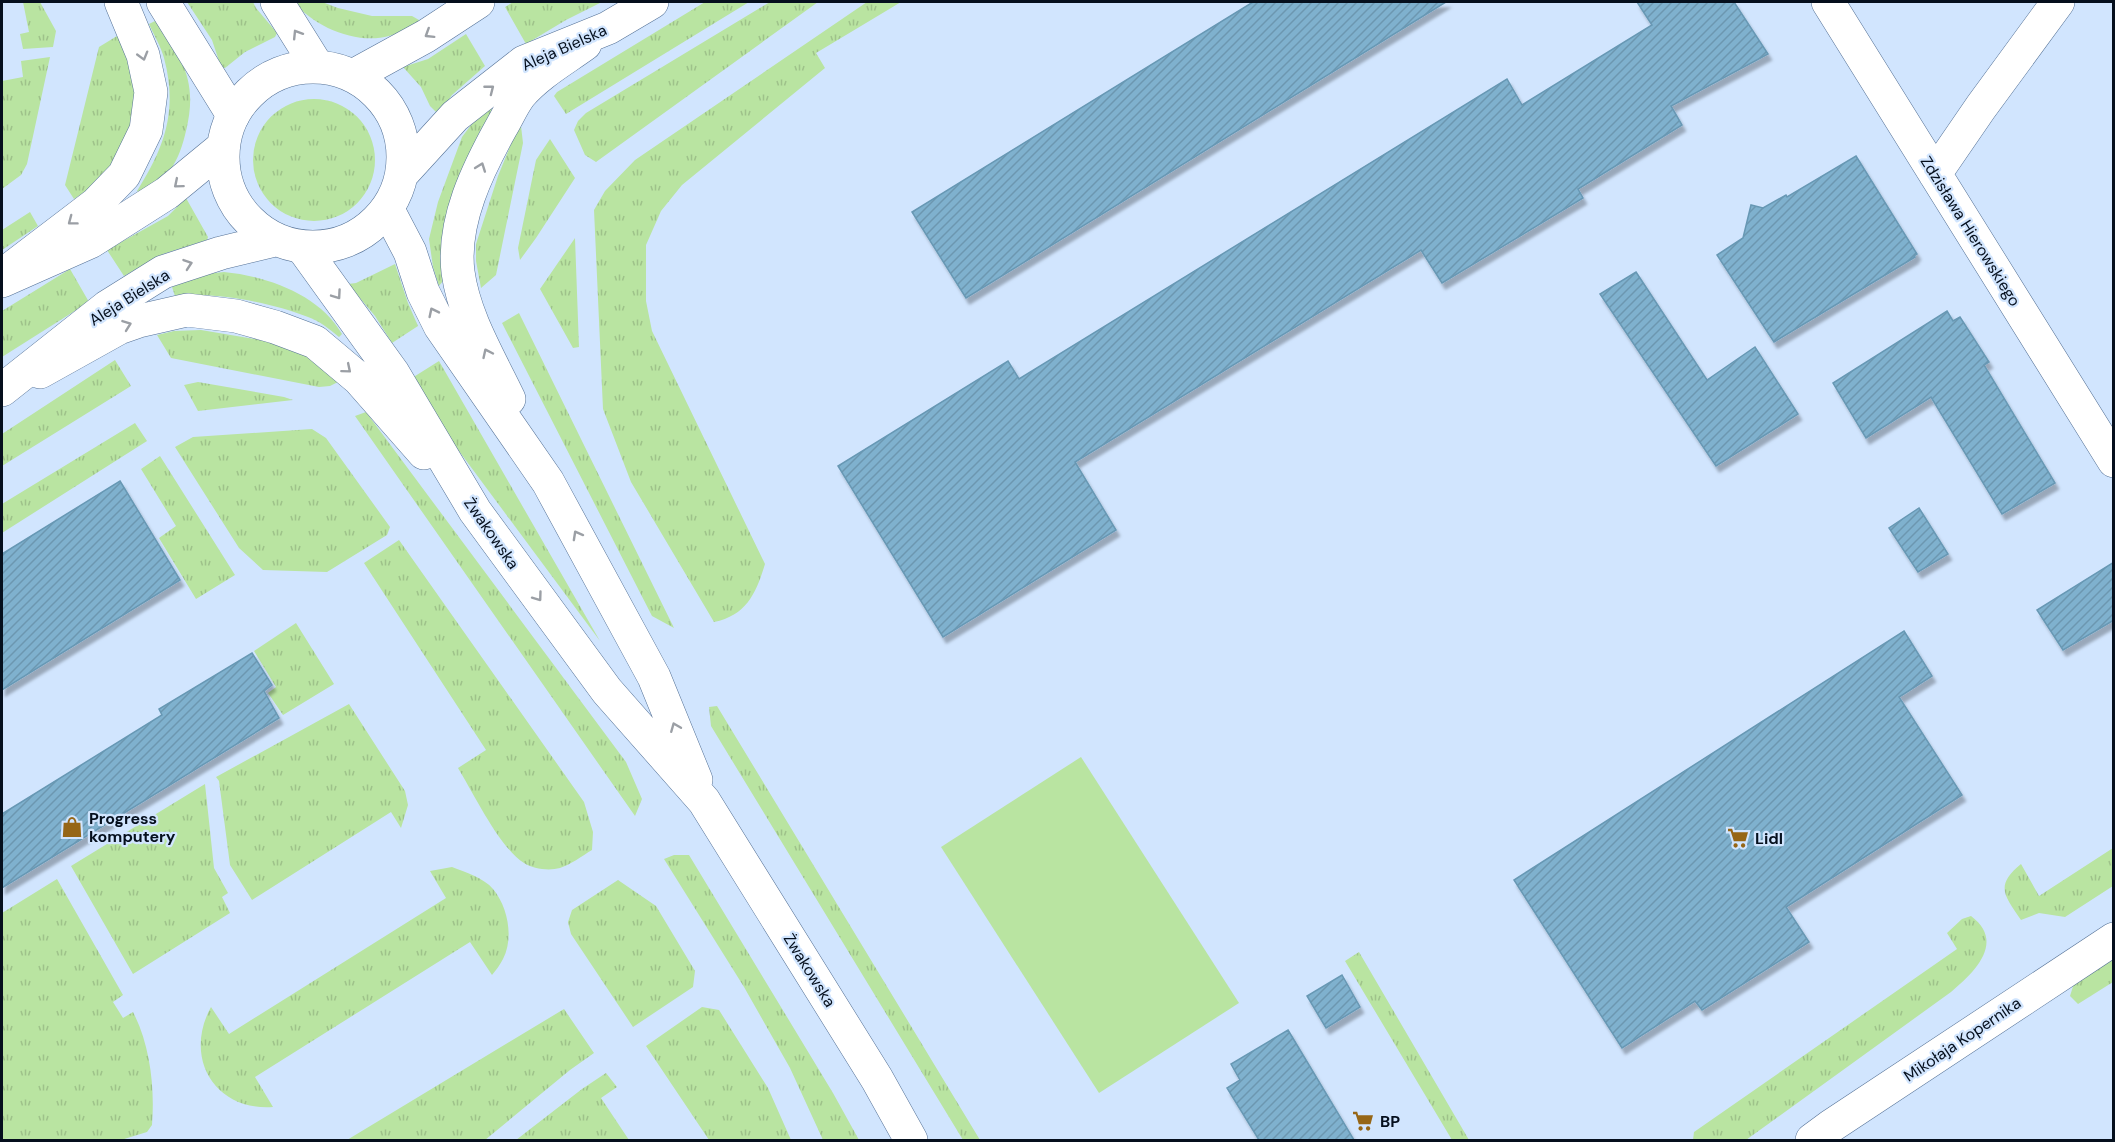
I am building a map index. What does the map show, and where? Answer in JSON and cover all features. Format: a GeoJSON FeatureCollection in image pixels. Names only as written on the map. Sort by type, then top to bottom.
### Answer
{"type":"FeatureCollection","features":[{"type":"Feature","properties":{"kind":"street"},"geometry":{"type":"LineString","coordinates":[[2,276],[96,204],[124,174],[146,130],[151,93],[144,55],[121,2]]}},
{"type":"Feature","properties":{"kind":"street"},"geometry":{"type":"LineString","coordinates":[[163,2],[233,115]]}},
{"type":"Feature","properties":{"kind":"street"},"geometry":{"type":"LineString","coordinates":[[277,2],[316,66]]}},
{"type":"Feature","properties":{"kind":"street"},"geometry":{"type":"LineString","coordinates":[[353,76],[426,36],[478,2]]}},
{"type":"Feature","properties":{"kind":"street","name":"Aleja Bielska"},"geometry":{"type":"LineString","coordinates":[[403,172],[455,116],[524,62],[608,28],[652,2]]}},
{"type":"Feature","properties":{"kind":"street","name":"Zdzisława Hierowskiego"},"geometry":{"type":"LineString","coordinates":[[1828,2],[2114,461]]}},
{"type":"Feature","properties":{"kind":"street"},"geometry":{"type":"LineString","coordinates":[[1935,174],[2058,2]]}},
{"type":"Feature","properties":{"kind":"street"},"geometry":{"type":"LineString","coordinates":[[548,482],[472,320],[459,273],[457,244],[463,215],[485,157],[519,96],[534,80],[608,28]]}},
{"type":"Feature","properties":{"kind":"street"},"geometry":{"type":"LineString","coordinates":[[316,66],[336,69],[353,76],[377,93],[394,116],[403,143],[403,172],[398,192],[388,210],[371,227],[351,240],[327,247],[289,244],[251,224],[234,201],[224,175],[223,147],[226,130],[233,115],[248,94],[268,79],[291,69],[316,66]]}},
{"type":"Feature","properties":{"kind":"street"},"geometry":{"type":"LineString","coordinates":[[2,281],[90,242],[167,193],[223,147]]}},
{"type":"Feature","properties":{"kind":"street","name":"Żwakowska"},"geometry":{"type":"LineString","coordinates":[[388,210],[410,252],[423,292],[440,326],[548,482],[654,677],[704,801]]}},
{"type":"Feature","properties":{"kind":"street","name":"Aleja Bielska"},"geometry":{"type":"LineString","coordinates":[[2,391],[107,307],[163,272],[221,253],[289,244]]}},
{"type":"Feature","properties":{"kind":"street","name":"Żwakowska"},"geometry":{"type":"LineString","coordinates":[[289,244],[393,373],[475,511],[607,691],[704,801],[877,1079],[911,1140]]}},
{"type":"Feature","properties":{"kind":"street"},"geometry":{"type":"LineString","coordinates":[[2,391],[119,327],[187,310],[236,316],[315,342],[359,379],[475,511]]}},
{"type":"Feature","properties":{"kind":"street","name":"Mikołaja Kopernika"},"geometry":{"type":"LineString","coordinates":[[1812,1140],[2114,939]]}},
{"type":"Feature","properties":{"kind":"green space"},"geometry":{"type":"Polygon","coordinates":[[[23,2],[40,2],[56,31],[53,47],[23,49],[20,34],[29,32],[23,2]]]}},
{"type":"Feature","properties":{"kind":"green space"},"geometry":{"type":"Polygon","coordinates":[[[187,2],[253,2],[277,33],[275,37],[245,52],[225,68],[221,67],[212,40],[187,2]]]}},
{"type":"Feature","properties":{"kind":"green space"},"geometry":{"type":"Polygon","coordinates":[[[294,2],[322,2],[372,16],[412,16],[419,20],[416,26],[392,35],[363,38],[337,32],[324,26],[294,2]]]}},
{"type":"Feature","properties":{"kind":"green space"},"geometry":{"type":"Polygon","coordinates":[[[513,2],[602,2],[526,44],[505,7],[513,2]]]}},
{"type":"Feature","properties":{"kind":"green space"},"geometry":{"type":"Polygon","coordinates":[[[705,2],[749,2],[566,114],[554,96],[557,92],[705,2]]]}},
{"type":"Feature","properties":{"kind":"green space"},"geometry":{"type":"Polygon","coordinates":[[[770,2],[818,2],[596,162],[585,155],[574,130],[578,121],[586,113],[770,2]]]}},
{"type":"Feature","properties":{"kind":"green space"},"geometry":{"type":"Polygon","coordinates":[[[867,2],[901,2],[816,53],[825,68],[682,185],[661,211],[646,245],[646,301],[652,331],[765,564],[754,593],[742,608],[725,619],[714,622],[631,482],[603,409],[594,210],[605,191],[635,160],[867,2]]]}},
{"type":"Feature","properties":{"kind":"green space"},"geometry":{"type":"Polygon","coordinates":[[[157,20],[186,72],[190,99],[189,114],[182,146],[173,166],[164,177],[142,195],[137,191],[162,143],[169,111],[170,95],[164,58],[149,24],[157,20]]]}},
{"type":"Feature","properties":{"kind":"green space"},"geometry":{"type":"Polygon","coordinates":[[[466,34],[485,66],[452,95],[438,114],[430,106],[421,87],[403,67],[428,59],[466,34]]]}},
{"type":"Feature","properties":{"kind":"green space"},"geometry":{"type":"Polygon","coordinates":[[[117,36],[128,57],[135,80],[133,126],[111,170],[95,185],[74,199],[65,185],[99,47],[117,36]]]}},
{"type":"Feature","properties":{"kind":"green space"},"geometry":{"type":"Polygon","coordinates":[[[50,57],[27,164],[21,175],[2,189],[2,81],[23,77],[21,61],[50,57]]]}},
{"type":"Feature","properties":{"kind":"green space"},"geometry":{"type":"Polygon","coordinates":[[[314,99],[337,104],[348,109],[357,117],[365,126],[370,137],[375,160],[370,183],[365,194],[357,203],[348,211],[337,216],[314,221],[291,216],[280,211],[271,203],[263,194],[258,183],[253,160],[258,137],[263,126],[271,117],[280,109],[291,104],[314,99]]]}},
{"type":"Feature","properties":{"kind":"green space"},"geometry":{"type":"Polygon","coordinates":[[[486,105],[493,110],[479,133],[462,173],[443,281],[439,286],[433,267],[429,239],[438,202],[462,137],[486,105]]]}},
{"type":"Feature","properties":{"kind":"green space"},"geometry":{"type":"Polygon","coordinates":[[[521,126],[523,143],[496,275],[481,288],[476,261],[476,244],[498,176],[513,139],[521,126]]]}},
{"type":"Feature","properties":{"kind":"green space"},"geometry":{"type":"Polygon","coordinates":[[[550,139],[575,178],[520,260],[518,248],[536,160],[550,139]]]}},
{"type":"Feature","properties":{"kind":"green space"},"geometry":{"type":"Polygon","coordinates":[[[186,198],[208,237],[207,240],[163,254],[124,276],[107,250],[168,216],[186,198]]]}},
{"type":"Feature","properties":{"kind":"green space"},"geometry":{"type":"Polygon","coordinates":[[[30,212],[38,226],[2,250],[2,230],[30,212]]]}},
{"type":"Feature","properties":{"kind":"green space"},"geometry":{"type":"Polygon","coordinates":[[[575,238],[579,347],[573,348],[540,289],[575,238]]]}},
{"type":"Feature","properties":{"kind":"green space"},"geometry":{"type":"Polygon","coordinates":[[[395,264],[418,326],[392,343],[375,316],[348,284],[356,283],[395,264]]]}},
{"type":"Feature","properties":{"kind":"green space"},"geometry":{"type":"Polygon","coordinates":[[[70,269],[89,302],[2,357],[2,311],[70,269]]]}},
{"type":"Feature","properties":{"kind":"green space"},"geometry":{"type":"Polygon","coordinates":[[[224,272],[257,278],[291,290],[320,308],[342,334],[339,337],[312,319],[260,303],[208,295],[175,296],[172,287],[205,274],[224,272]]]}},
{"type":"Feature","properties":{"kind":"green space"},"geometry":{"type":"Polygon","coordinates":[[[519,313],[674,628],[652,616],[502,323],[519,313]]]}},
{"type":"Feature","properties":{"kind":"green space"},"geometry":{"type":"Polygon","coordinates":[[[201,330],[267,341],[298,350],[342,380],[330,386],[319,387],[171,358],[157,335],[174,331],[201,330]]]}},
{"type":"Feature","properties":{"kind":"green space"},"geometry":{"type":"Polygon","coordinates":[[[115,360],[131,386],[2,466],[2,434],[115,360]]]}},
{"type":"Feature","properties":{"kind":"green space"},"geometry":{"type":"Polygon","coordinates":[[[439,361],[600,641],[456,447],[412,378],[439,361]]]}},
{"type":"Feature","properties":{"kind":"green space"},"geometry":{"type":"Polygon","coordinates":[[[198,382],[293,400],[198,411],[184,385],[198,382]]]}},
{"type":"Feature","properties":{"kind":"green space"},"geometry":{"type":"Polygon","coordinates":[[[366,412],[626,762],[642,799],[635,816],[355,416],[366,412]]]}},
{"type":"Feature","properties":{"kind":"green space"},"geometry":{"type":"Polygon","coordinates":[[[135,423],[147,441],[2,533],[2,504],[135,423]]]}},
{"type":"Feature","properties":{"kind":"green space"},"geometry":{"type":"Polygon","coordinates":[[[312,429],[326,438],[390,527],[387,535],[327,572],[263,570],[239,548],[175,447],[193,437],[312,429]]]}},
{"type":"Feature","properties":{"kind":"green space"},"geometry":{"type":"Polygon","coordinates":[[[160,456],[235,575],[196,599],[159,538],[176,526],[141,469],[160,456]]]}},
{"type":"Feature","properties":{"kind":"green space"},"geometry":{"type":"Polygon","coordinates":[[[399,540],[584,802],[593,832],[592,850],[568,865],[556,869],[541,869],[524,863],[496,833],[458,768],[486,750],[364,563],[399,540]]]}},
{"type":"Feature","properties":{"kind":"green space"},"geometry":{"type":"Polygon","coordinates":[[[296,623],[334,684],[283,715],[268,693],[276,687],[254,651],[296,623]]]}},
{"type":"Feature","properties":{"kind":"green space"},"geometry":{"type":"Polygon","coordinates":[[[349,704],[405,791],[408,805],[401,828],[391,812],[252,900],[230,865],[219,781],[216,777],[349,704]]]}},
{"type":"Feature","properties":{"kind":"green space"},"geometry":{"type":"Polygon","coordinates":[[[717,706],[980,1140],[963,1140],[711,726],[709,707],[717,706]]]}},
{"type":"Feature","properties":{"kind":"green space"},"geometry":{"type":"Polygon","coordinates":[[[1081,757],[1239,1003],[1099,1093],[941,847],[1081,757]]]}},
{"type":"Feature","properties":{"kind":"green space"},"geometry":{"type":"Polygon","coordinates":[[[205,784],[214,868],[228,893],[222,897],[230,913],[133,974],[71,866],[205,784]]]}},
{"type":"Feature","properties":{"kind":"green space"},"geometry":{"type":"Polygon","coordinates":[[[2113,848],[2113,886],[2065,917],[2039,913],[2021,920],[2010,904],[2005,885],[2007,879],[2021,864],[2039,896],[2113,848]]]}},
{"type":"Feature","properties":{"kind":"green space"},"geometry":{"type":"Polygon","coordinates":[[[674,855],[689,855],[859,1140],[823,1140],[790,1068],[744,987],[664,859],[674,855]]]}},
{"type":"Feature","properties":{"kind":"green space"},"geometry":{"type":"Polygon","coordinates":[[[452,867],[485,882],[498,896],[506,914],[509,932],[506,951],[492,975],[470,942],[255,1077],[273,1107],[253,1106],[235,1100],[221,1091],[210,1078],[203,1062],[201,1045],[203,1026],[211,1007],[229,1034],[446,898],[430,871],[452,867]]]}},
{"type":"Feature","properties":{"kind":"green space"},"geometry":{"type":"Polygon","coordinates":[[[57,879],[123,995],[113,1002],[123,1018],[133,1012],[144,1038],[152,1081],[152,1125],[147,1132],[121,1140],[2,1140],[2,913],[57,879]]]}},
{"type":"Feature","properties":{"kind":"green space"},"geometry":{"type":"Polygon","coordinates":[[[618,880],[656,906],[695,971],[693,987],[633,1027],[571,934],[568,922],[572,910],[618,880]]]}},
{"type":"Feature","properties":{"kind":"green space"},"geometry":{"type":"Polygon","coordinates":[[[1971,916],[1981,926],[1986,936],[1986,946],[1977,966],[1951,992],[1746,1140],[1693,1140],[1694,1132],[1957,949],[1947,933],[1962,919],[1971,916]]]}},
{"type":"Feature","properties":{"kind":"green space"},"geometry":{"type":"Polygon","coordinates":[[[1359,952],[1469,1140],[1452,1140],[1345,961],[1359,952]]]}},
{"type":"Feature","properties":{"kind":"green space"},"geometry":{"type":"Polygon","coordinates":[[[2113,954],[2113,982],[2078,1004],[2070,996],[2075,980],[2113,954]]]}},
{"type":"Feature","properties":{"kind":"green space"},"geometry":{"type":"Polygon","coordinates":[[[702,1007],[719,1010],[768,1088],[791,1140],[709,1140],[646,1046],[702,1007]]]}},
{"type":"Feature","properties":{"kind":"green space"},"geometry":{"type":"Polygon","coordinates":[[[564,1009],[594,1053],[485,1140],[347,1140],[564,1009]]]}},
{"type":"Feature","properties":{"kind":"green space"},"geometry":{"type":"Polygon","coordinates":[[[606,1073],[617,1087],[601,1098],[629,1140],[516,1140],[582,1089],[606,1073]]]}},
{"type":"Feature","properties":{"kind":"building"},"geometry":{"type":"Polygon","coordinates":[[[1253,2],[1446,2],[966,298],[912,212],[1253,2]]]}},
{"type":"Feature","properties":{"kind":"building"},"geometry":{"type":"Polygon","coordinates":[[[1637,2],[1734,2],[1768,54],[1671,106],[1682,125],[1578,189],[1583,198],[1442,283],[1421,250],[1075,462],[1116,530],[943,637],[838,466],[1008,361],[1019,379],[1507,79],[1522,105],[1652,25],[1637,2]]]}},
{"type":"Feature","properties":{"kind":"building"},"geometry":{"type":"Polygon","coordinates":[[[1856,156],[1917,254],[1774,342],[1717,255],[1743,238],[1751,205],[1763,208],[1786,195],[1787,197],[1856,156]]]}},
{"type":"Feature","properties":{"kind":"building"},"geometry":{"type":"Polygon","coordinates":[[[1636,272],[1707,380],[1755,347],[1798,414],[1716,466],[1600,294],[1636,272]]]}},
{"type":"Feature","properties":{"kind":"building"},"geometry":{"type":"Polygon","coordinates":[[[1947,311],[1953,321],[1960,317],[1989,362],[1984,365],[2055,483],[2002,514],[1931,397],[1866,438],[1833,383],[1947,311]]]}},
{"type":"Feature","properties":{"kind":"building"},"geometry":{"type":"Polygon","coordinates":[[[120,481],[180,580],[2,690],[2,554],[120,481]]]}},
{"type":"Feature","properties":{"kind":"building"},"geometry":{"type":"Polygon","coordinates":[[[1919,508],[1948,554],[1918,572],[1889,528],[1919,508]]]}},
{"type":"Feature","properties":{"kind":"building"},"geometry":{"type":"Polygon","coordinates":[[[2114,562],[2114,620],[2063,650],[2037,610],[2114,562]]]}},
{"type":"Feature","properties":{"kind":"building","name":"Lidl"},"geometry":{"type":"Polygon","coordinates":[[[1904,631],[1932,676],[1899,697],[1962,795],[1786,907],[1809,942],[1702,1010],[1695,1001],[1622,1048],[1514,880],[1904,631]]]}},
{"type":"Feature","properties":{"kind":"building"},"geometry":{"type":"Polygon","coordinates":[[[252,653],[272,685],[264,691],[279,718],[2,888],[2,814],[162,715],[159,709],[252,653]]]}},
{"type":"Feature","properties":{"kind":"building"},"geometry":{"type":"Polygon","coordinates":[[[1342,975],[1360,1007],[1326,1028],[1307,996],[1342,975]]]}},
{"type":"Feature","properties":{"kind":"building"},"geometry":{"type":"Polygon","coordinates":[[[1288,1030],[1354,1140],[1259,1140],[1227,1088],[1240,1080],[1231,1064],[1288,1030]]]}},
{"type":"Feature","properties":{"kind":"place","name":"Progress komputery"},"geometry":{"type":"Point","coordinates":[72,827]}},
{"type":"Feature","properties":{"kind":"place","name":"Lidl"},"geometry":{"type":"Point","coordinates":[1738,838]}},
{"type":"Feature","properties":{"kind":"place","name":"BP"},"geometry":{"type":"Point","coordinates":[1363,1121]}}]}
